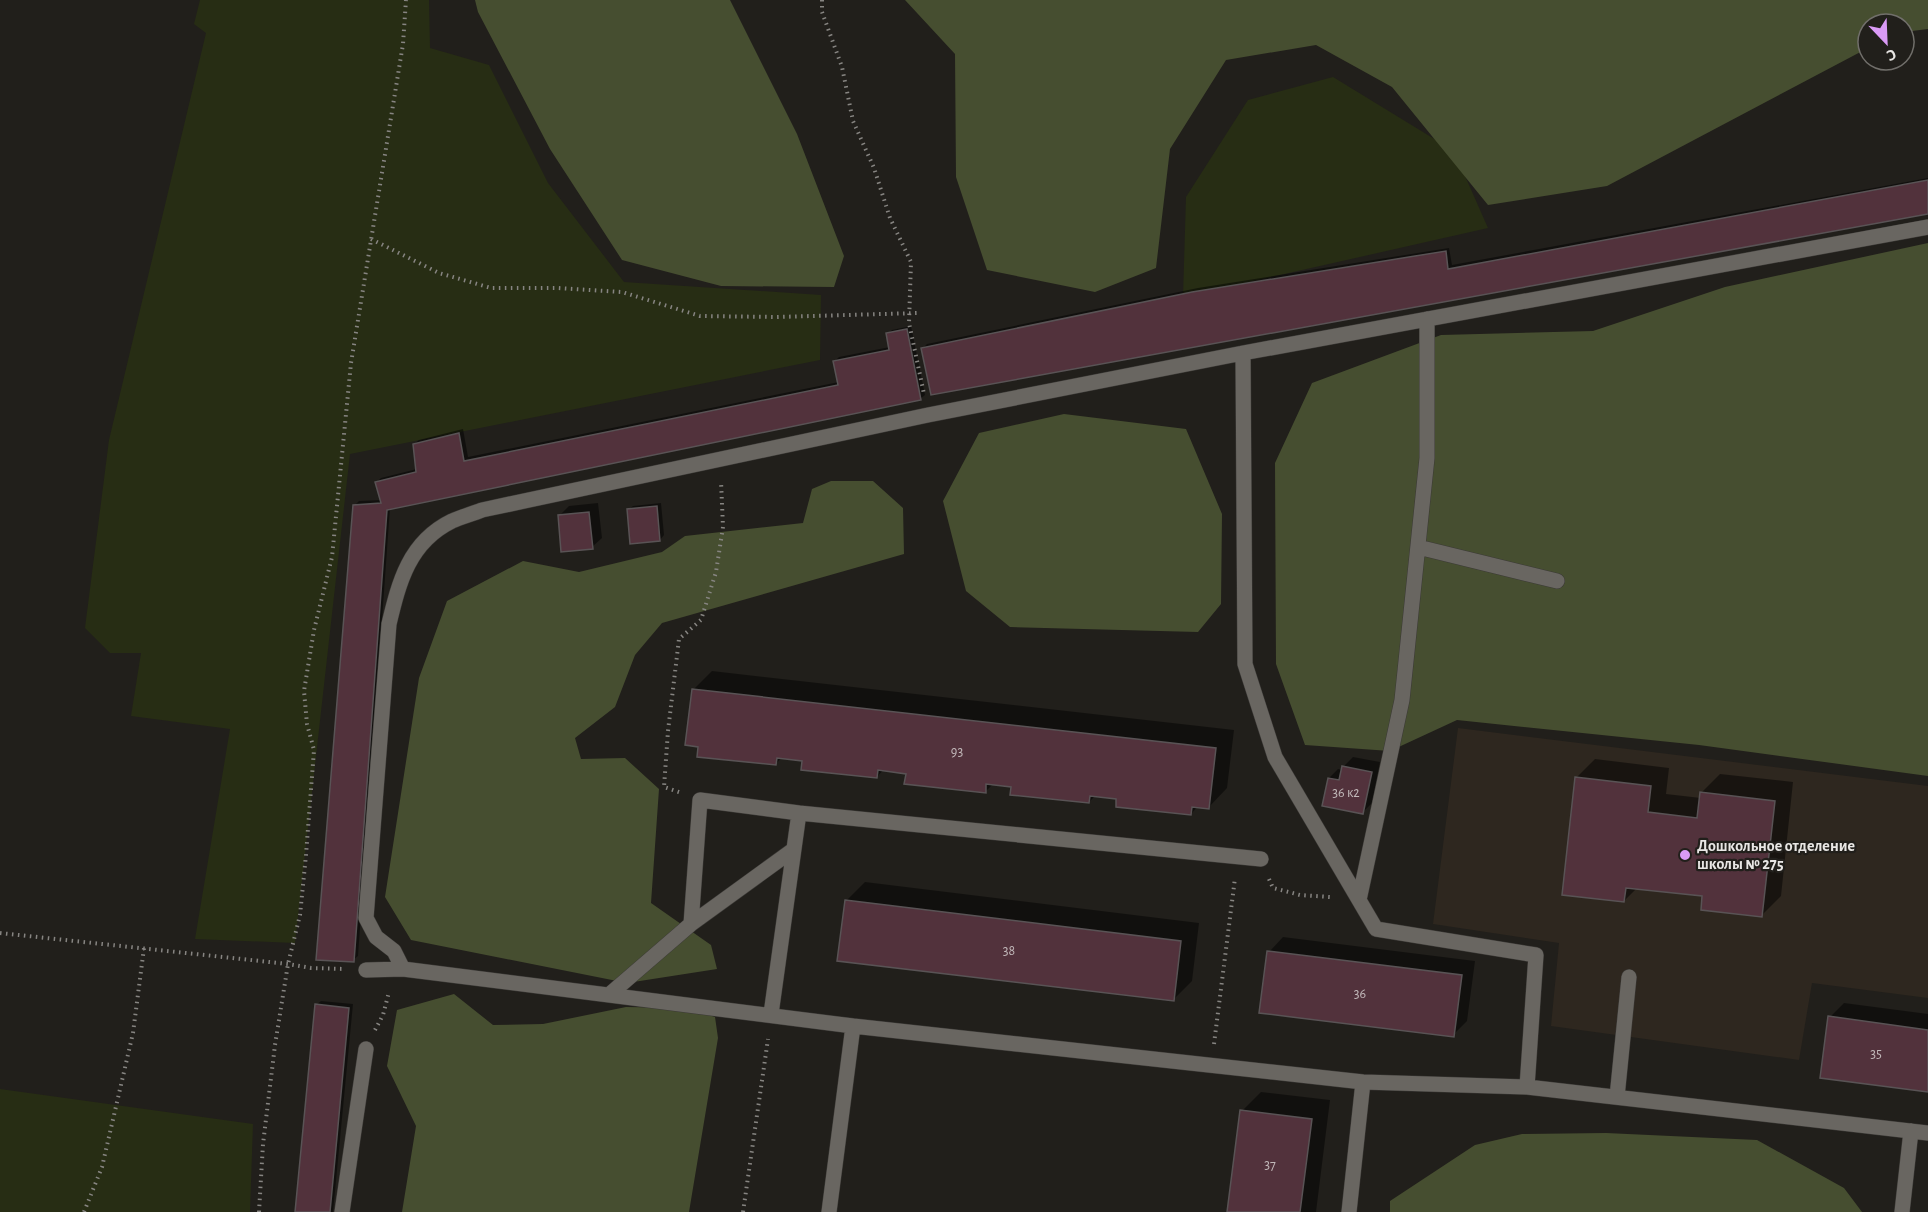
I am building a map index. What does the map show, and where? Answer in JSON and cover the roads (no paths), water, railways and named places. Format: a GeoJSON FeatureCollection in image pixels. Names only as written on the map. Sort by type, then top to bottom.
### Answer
{"type":"FeatureCollection","features":[{"type":"Feature","properties":{"kind":"lane"},"geometry":{"type":"LineString","coordinates":[[403,969],[394,951],[376,937],[366,918],[389,624],[398,587],[407,564],[423,542],[450,522],[482,510],[928,415],[1243,353],[1928,226]]}},
{"type":"Feature","properties":{"kind":"lane"},"geometry":{"type":"LineString","coordinates":[[1359,900],[1402,700],[1427,458],[1427,319]]}},
{"type":"Feature","properties":{"kind":"lane"},"geometry":{"type":"LineString","coordinates":[[1243,353],[1245,664],[1275,757],[1376,929],[1536,955],[1527,1087]]}},
{"type":"Feature","properties":{"kind":"lane"},"geometry":{"type":"LineString","coordinates":[[1418,548],[1557,581]]}},
{"type":"Feature","properties":{"kind":"lane"},"geometry":{"type":"LineString","coordinates":[[691,924],[700,800],[799,813],[1261,859]]}},
{"type":"Feature","properties":{"kind":"lane"},"geometry":{"type":"LineString","coordinates":[[771,1014],[799,813]]}},
{"type":"Feature","properties":{"kind":"lane"},"geometry":{"type":"LineString","coordinates":[[610,994],[691,924],[793,850]]}},
{"type":"Feature","properties":{"kind":"lane"},"geometry":{"type":"LineString","coordinates":[[366,970],[403,969],[854,1026],[1363,1082],[1527,1087],[1928,1133]]}},
{"type":"Feature","properties":{"kind":"lane"},"geometry":{"type":"LineString","coordinates":[[1617,1097],[1629,977]]}},
{"type":"Feature","properties":{"kind":"lane"},"geometry":{"type":"LineString","coordinates":[[829,1212],[854,1026]]}},
{"type":"Feature","properties":{"kind":"lane"},"geometry":{"type":"LineString","coordinates":[[342,1212],[366,1049]]}},
{"type":"Feature","properties":{"kind":"lane"},"geometry":{"type":"LineString","coordinates":[[1349,1212],[1363,1082]]}},
{"type":"Feature","properties":{"kind":"lane"},"geometry":{"type":"LineString","coordinates":[[1902,1212],[1911,1131]]}},
{"type":"Feature","properties":{"kind":"place","name":"Дошкольное отделение школы № 275"},"geometry":{"type":"Point","coordinates":[1685,855]}}]}
